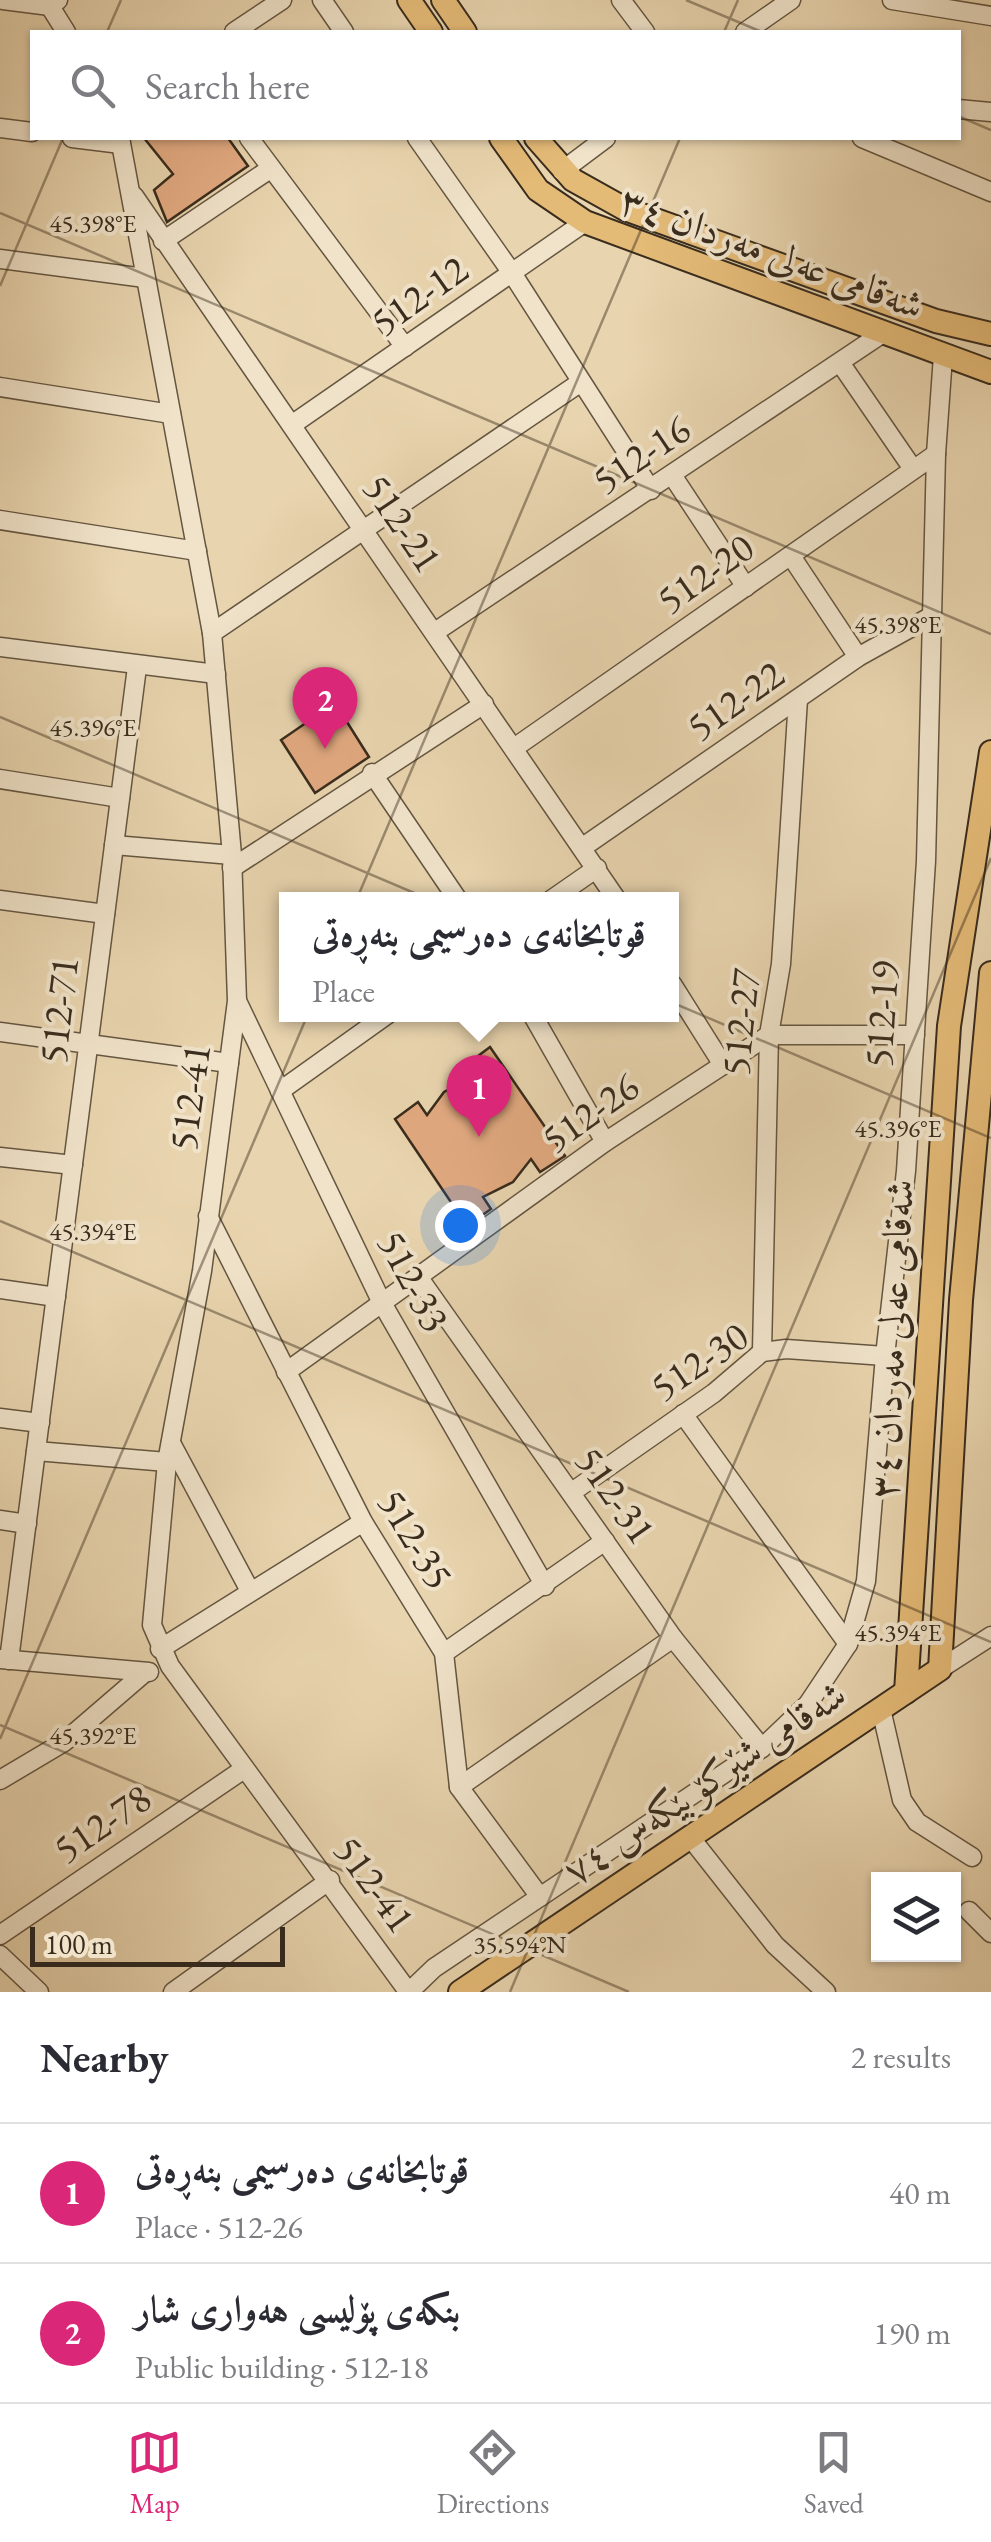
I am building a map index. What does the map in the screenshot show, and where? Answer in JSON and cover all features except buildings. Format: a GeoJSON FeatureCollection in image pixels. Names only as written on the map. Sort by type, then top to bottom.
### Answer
{"type":"FeatureCollection","features":[{"type":"Feature","properties":{"kind":"main road"},"geometry":{"type":"LineString","coordinates":[[409,0],[430,30]]}},
{"type":"Feature","properties":{"kind":"main road"},"geometry":{"type":"LineString","coordinates":[[442,0],[464,30]]}},
{"type":"Feature","properties":{"kind":"main road","name":"شەقامی عەلی مەردان ٣٤"},"geometry":{"type":"LineString","coordinates":[[502,140],[538,190],[584,222],[991,372]]}},
{"type":"Feature","properties":{"kind":"main road","name":"شەقامی عەلی مەردان ٣٤"},"geometry":{"type":"LineString","coordinates":[[538,140],[562,171],[586,190],[625,209],[936,321],[991,334]]}},
{"type":"Feature","properties":{"kind":"main road"},"geometry":{"type":"LineString","coordinates":[[934,352],[936,321]]}},
{"type":"Feature","properties":{"kind":"main road","name":"شەقامی عەلی مەردان ٣٤"},"geometry":{"type":"LineString","coordinates":[[906,1692],[949,1026],[991,752]]}},
{"type":"Feature","properties":{"kind":"main road","name":"شەقامی عەلی مەردان ٣٤"},"geometry":{"type":"LineString","coordinates":[[940,1670],[962,1300],[991,973]]}},
{"type":"Feature","properties":{"kind":"main road","name":"شەقامی شێرکۆ بێکەس ٧٤"},"geometry":{"type":"LineString","coordinates":[[460,1992],[940,1670]]}},
{"type":"Feature","properties":{"kind":"street"},"geometry":{"type":"LineString","coordinates":[[3,0],[51,2],[65,30]]}},
{"type":"Feature","properties":{"kind":"street"},"geometry":{"type":"LineString","coordinates":[[237,30],[282,0]]}},
{"type":"Feature","properties":{"kind":"street"},"geometry":{"type":"LineString","coordinates":[[322,0],[343,30]]}},
{"type":"Feature","properties":{"kind":"street"},"geometry":{"type":"LineString","coordinates":[[621,0],[644,30]]}},
{"type":"Feature","properties":{"kind":"street"},"geometry":{"type":"LineString","coordinates":[[748,30],[791,0]]}},
{"type":"Feature","properties":{"kind":"street"},"geometry":{"type":"LineString","coordinates":[[892,0],[991,16]]}},
{"type":"Feature","properties":{"kind":"street"},"geometry":{"type":"LineString","coordinates":[[961,109],[991,112]]}},
{"type":"Feature","properties":{"kind":"street"},"geometry":{"type":"LineString","coordinates":[[0,128],[30,132]]}},
{"type":"Feature","properties":{"kind":"street"},"geometry":{"type":"LineString","coordinates":[[250,140],[405,347]]}},
{"type":"Feature","properties":{"kind":"street"},"geometry":{"type":"LineString","coordinates":[[419,140],[512,273],[651,490]]}},
{"type":"Feature","properties":{"kind":"street"},"geometry":{"type":"LineString","coordinates":[[562,171],[603,140]]}},
{"type":"Feature","properties":{"kind":"street"},"geometry":{"type":"LineString","coordinates":[[867,140],[991,192]]}},
{"type":"Feature","properties":{"kind":"street","name":"512-41"},"geometry":{"type":"LineString","coordinates":[[120,141],[212,632],[232,862],[238,1001],[169,1453],[152,1625],[170,1666],[408,1991]]}},
{"type":"Feature","properties":{"kind":"street"},"geometry":{"type":"LineString","coordinates":[[163,241],[270,169]]}},
{"type":"Feature","properties":{"kind":"street","name":"512-21"},"geometry":{"type":"LineString","coordinates":[[128,187],[366,527],[612,892]]}},
{"type":"Feature","properties":{"kind":"street","name":"512-12"},"geometry":{"type":"LineString","coordinates":[[293,424],[584,222]]}},
{"type":"Feature","properties":{"kind":"street"},"geometry":{"type":"LineString","coordinates":[[0,259],[145,278]]}},
{"type":"Feature","properties":{"kind":"street","name":"512-16"},"geometry":{"type":"LineString","coordinates":[[435,632],[883,333]]}},
{"type":"Feature","properties":{"kind":"street","name":"512-19"},"geometry":{"type":"LineString","coordinates":[[408,1991],[762,1748],[808,1704],[848,1644],[866,1581],[884,1356],[906,1170],[915,1035],[926,862],[936,454],[934,352]]}},
{"type":"Feature","properties":{"kind":"street"},"geometry":{"type":"LineString","coordinates":[[841,364],[914,469]]}},
{"type":"Feature","properties":{"kind":"street"},"geometry":{"type":"LineString","coordinates":[[212,632],[581,382]]}},
{"type":"Feature","properties":{"kind":"street"},"geometry":{"type":"LineString","coordinates":[[0,387],[170,414]]}},
{"type":"Feature","properties":{"kind":"street","name":"512-20"},"geometry":{"type":"LineString","coordinates":[[514,748],[936,454]]}},
{"type":"Feature","properties":{"kind":"street"},"geometry":{"type":"LineString","coordinates":[[672,476],[746,587]]}},
{"type":"Feature","properties":{"kind":"street"},"geometry":{"type":"LineString","coordinates":[[0,520],[197,550]]}},
{"type":"Feature","properties":{"kind":"street"},"geometry":{"type":"LineString","coordinates":[[791,556],[858,658]]}},
{"type":"Feature","properties":{"kind":"street","name":"512-22"},"geometry":{"type":"LineString","coordinates":[[583,848],[858,658],[930,617]]}},
{"type":"Feature","properties":{"kind":"street"},"geometry":{"type":"LineString","coordinates":[[0,647],[137,668],[216,674]]}},
{"type":"Feature","properties":{"kind":"street","name":"512-71"},"geometry":{"type":"LineString","coordinates":[[5,1659],[27,1524],[137,668]]}},
{"type":"Feature","properties":{"kind":"street","name":"512-27"},"geometry":{"type":"LineString","coordinates":[[762,1352],[769,1035],[781,964],[798,699]]}},
{"type":"Feature","properties":{"kind":"street"},"geometry":{"type":"LineString","coordinates":[[114,845],[232,862],[484,704]]}},
{"type":"Feature","properties":{"kind":"street"},"geometry":{"type":"LineString","coordinates":[[372,773],[453,892]]}},
{"type":"Feature","properties":{"kind":"street"},"geometry":{"type":"LineString","coordinates":[[0,779],[120,798]]}},
{"type":"Feature","properties":{"kind":"street"},"geometry":{"type":"LineString","coordinates":[[562,892],[597,868]]}},
{"type":"Feature","properties":{"kind":"street"},"geometry":{"type":"LineString","coordinates":[[0,900],[106,914]]}},
{"type":"Feature","properties":{"kind":"street"},"geometry":{"type":"LineString","coordinates":[[679,995],[723,1065]]}},
{"type":"Feature","properties":{"kind":"street","name":"512-33"},"geometry":{"type":"LineString","coordinates":[[238,1001],[382,1303],[545,1586]]}},
{"type":"Feature","properties":{"kind":"street"},"geometry":{"type":"LineString","coordinates":[[280,1091],[377,1022]]}},
{"type":"Feature","properties":{"kind":"street"},"geometry":{"type":"LineString","coordinates":[[537,1022],[605,1142]]}},
{"type":"Feature","properties":{"kind":"street"},"geometry":{"type":"LineString","coordinates":[[0,1032],[229,1063]]}},
{"type":"Feature","properties":{"kind":"street"},"geometry":{"type":"LineString","coordinates":[[769,1035],[915,1035]]}},
{"type":"Feature","properties":{"kind":"street","name":"512-26"},"geometry":{"type":"LineString","coordinates":[[286,1372],[605,1142],[769,1035]]}},
{"type":"Feature","properties":{"kind":"street"},"geometry":{"type":"LineString","coordinates":[[0,1157],[73,1165]]}},
{"type":"Feature","properties":{"kind":"street","name":"512-35"},"geometry":{"type":"LineString","coordinates":[[208,1216],[363,1522],[444,1653],[460,1787],[540,1897]]}},
{"type":"Feature","properties":{"kind":"street","name":"512-31"},"geometry":{"type":"LineString","coordinates":[[419,1278],[674,1638],[762,1748]]}},
{"type":"Feature","properties":{"kind":"street"},"geometry":{"type":"LineString","coordinates":[[0,1288],[56,1297]]}},
{"type":"Feature","properties":{"kind":"street","name":"512-30"},"geometry":{"type":"LineString","coordinates":[[572,1492],[684,1414],[762,1352],[786,1348],[884,1356]]}},
{"type":"Feature","properties":{"kind":"street"},"geometry":{"type":"LineString","coordinates":[[684,1414],[848,1644]]}},
{"type":"Feature","properties":{"kind":"street"},"geometry":{"type":"LineString","coordinates":[[0,1418],[40,1423]]}},
{"type":"Feature","properties":{"kind":"street"},"geometry":{"type":"LineString","coordinates":[[36,1451],[169,1453],[249,1589]]}},
{"type":"Feature","properties":{"kind":"street"},"geometry":{"type":"LineString","coordinates":[[0,1520],[27,1524]]}},
{"type":"Feature","properties":{"kind":"street"},"geometry":{"type":"LineString","coordinates":[[160,1650],[249,1589],[363,1522]]}},
{"type":"Feature","properties":{"kind":"street"},"geometry":{"type":"LineString","coordinates":[[444,1653],[545,1586],[604,1541]]}},
{"type":"Feature","properties":{"kind":"street","name":"شەقامی شێرکۆ بێکەس ٧٤"},"geometry":{"type":"LineString","coordinates":[[940,1670],[991,1636]]}},
{"type":"Feature","properties":{"kind":"street"},"geometry":{"type":"LineString","coordinates":[[460,1787],[674,1638]]}},
{"type":"Feature","properties":{"kind":"street"},"geometry":{"type":"LineString","coordinates":[[5,1659],[143,1674],[170,1666]]}},
{"type":"Feature","properties":{"kind":"street"},"geometry":{"type":"LineString","coordinates":[[0,1780],[64,1742],[143,1674]]}},
{"type":"Feature","properties":{"kind":"street"},"geometry":{"type":"LineString","coordinates":[[881,1709],[902,1800],[917,1822],[972,1857]]}},
{"type":"Feature","properties":{"kind":"street","name":"512-78"},"geometry":{"type":"LineString","coordinates":[[0,1934],[244,1769]]}},
{"type":"Feature","properties":{"kind":"street"},"geometry":{"type":"LineString","coordinates":[[690,1837],[775,1944],[826,1992]]}},
{"type":"Feature","properties":{"kind":"street"},"geometry":{"type":"LineString","coordinates":[[173,1992],[330,1880]]}},
{"type":"Feature","properties":{"kind":"street"},"geometry":{"type":"LineString","coordinates":[[969,1912],[991,1933]]}},
{"type":"Feature","properties":{"kind":"street"},"geometry":{"type":"LineString","coordinates":[[0,1955],[39,1992]]}},
{"type":"Feature","properties":{"kind":"place","name":"بنکەی پۆلیسی هەواری شار"},"geometry":{"type":"Point","coordinates":[325,749]}},
{"type":"Feature","properties":{"kind":"place","name":"قوتابخانەی دەرسیمی بنەڕەتی"},"geometry":{"type":"Point","coordinates":[479,1137]}}]}
